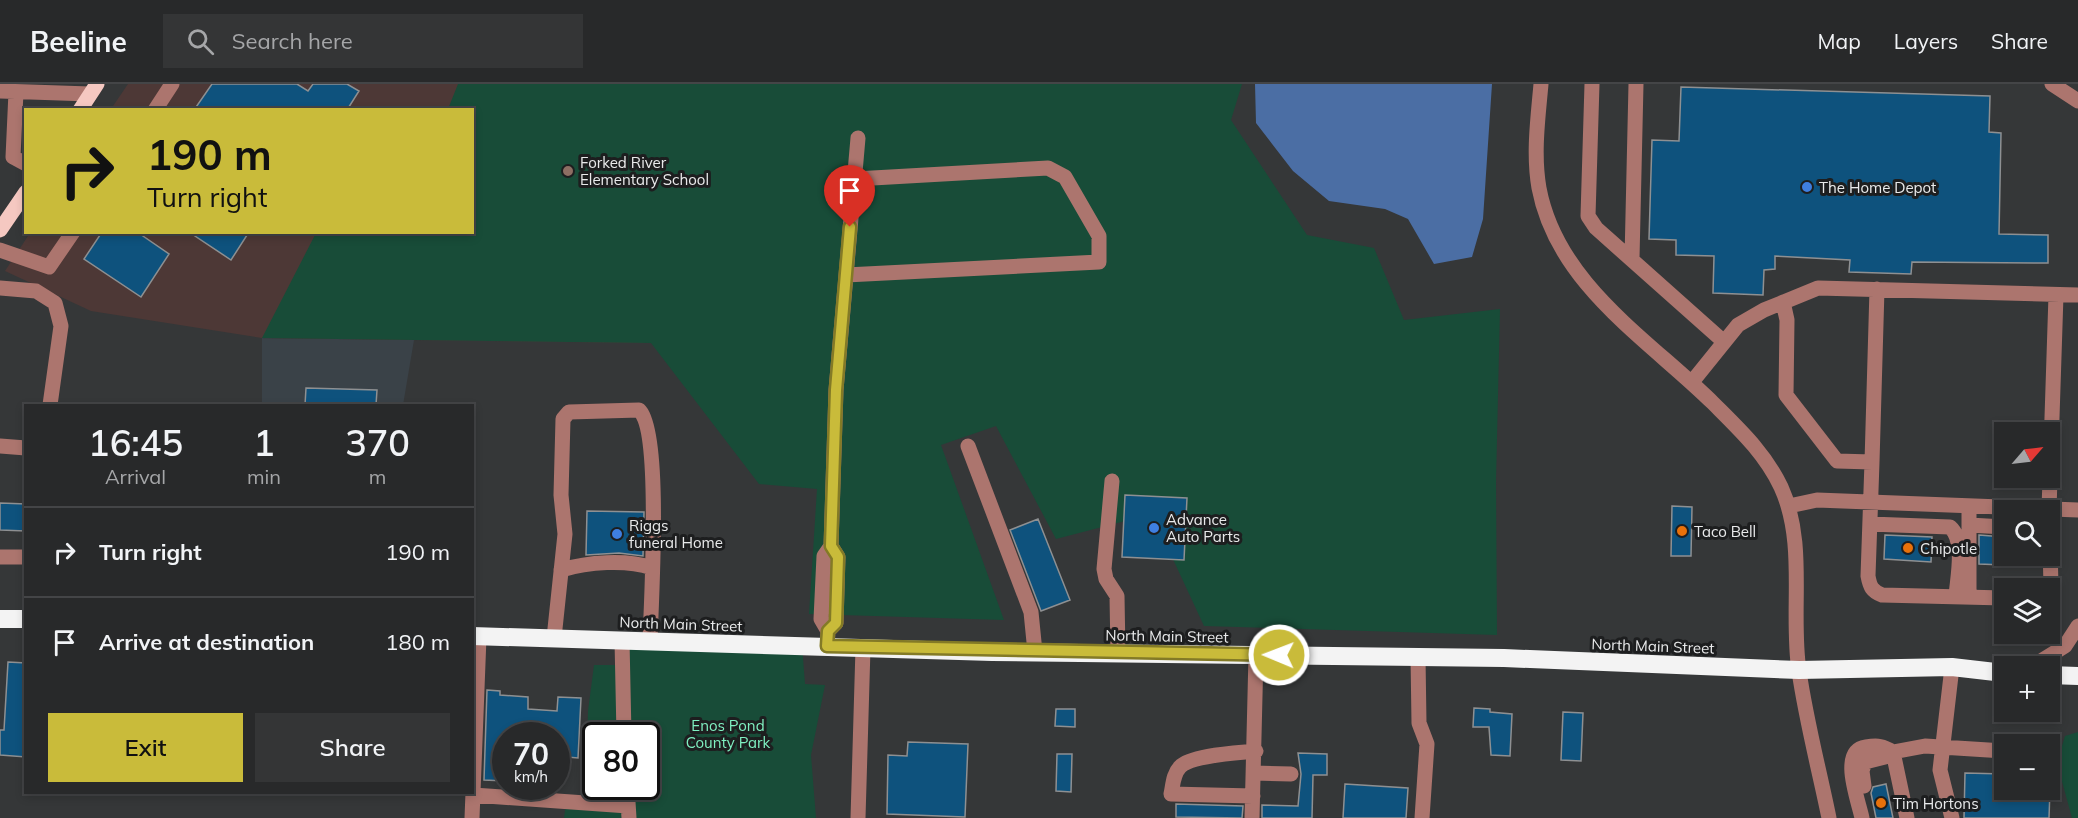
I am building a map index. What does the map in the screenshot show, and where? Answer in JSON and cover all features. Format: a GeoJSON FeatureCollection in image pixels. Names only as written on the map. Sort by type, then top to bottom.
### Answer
{"type":"FeatureCollection","features":[{"type":"Feature","properties":{"kind":"highway"},"geometry":{"type":"LineString","coordinates":[[0,619],[24,619]]}},
{"type":"Feature","properties":{"kind":"highway","name":"North Main Street"},"geometry":{"type":"LineString","coordinates":[[476,637],[650,641],[827,638],[863,648],[1418,657],[1798,670],[1952,667],[1994,672]]}},
{"type":"Feature","properties":{"kind":"highway"},"geometry":{"type":"LineString","coordinates":[[2060,675],[2078,676]]}},
{"type":"Feature","properties":{"kind":"main road"},"geometry":{"type":"LineString","coordinates":[[81,108],[94,89]]}},
{"type":"Feature","properties":{"kind":"main road"},"geometry":{"type":"LineString","coordinates":[[0,230],[24,195]]}},
{"type":"Feature","properties":{"kind":"street"},"geometry":{"type":"LineString","coordinates":[[156,108],[172,84]]}},
{"type":"Feature","properties":{"kind":"street"},"geometry":{"type":"LineString","coordinates":[[1541,84],[1536,160],[1544,209],[1553,232],[1578,275],[1594,293],[1692,382],[1760,451],[1789,506],[1795,543],[1798,670],[1829,818]]}},
{"type":"Feature","properties":{"kind":"street"},"geometry":{"type":"LineString","coordinates":[[1592,84],[1588,216],[1596,228],[1724,341]]}},
{"type":"Feature","properties":{"kind":"street"},"geometry":{"type":"LineString","coordinates":[[1632,259],[1636,84]]}},
{"type":"Feature","properties":{"kind":"street"},"geometry":{"type":"LineString","coordinates":[[2052,84],[2078,101]]}},
{"type":"Feature","properties":{"kind":"street"},"geometry":{"type":"LineString","coordinates":[[0,91],[94,89]]}},
{"type":"Feature","properties":{"kind":"street"},"geometry":{"type":"LineString","coordinates":[[13,159],[16,92]]}},
{"type":"Feature","properties":{"kind":"street"},"geometry":{"type":"LineString","coordinates":[[827,638],[836,623],[838,557],[831,546],[836,390],[858,138]]}},
{"type":"Feature","properties":{"kind":"street"},"geometry":{"type":"LineString","coordinates":[[846,275],[1099,262],[1099,237],[1065,177],[1048,168],[855,179]]}},
{"type":"Feature","properties":{"kind":"street"},"geometry":{"type":"LineString","coordinates":[[0,250],[49,267],[72,234]]}},
{"type":"Feature","properties":{"kind":"street"},"geometry":{"type":"LineString","coordinates":[[0,288],[36,291],[55,303],[62,326],[50,404]]}},
{"type":"Feature","properties":{"kind":"street"},"geometry":{"type":"LineString","coordinates":[[1692,382],[1738,325],[1783,302],[1818,288],[2078,295]]}},
{"type":"Feature","properties":{"kind":"street"},"geometry":{"type":"LineString","coordinates":[[1877,290],[1868,576],[1870,586],[1882,595],[1994,598]]}},
{"type":"Feature","properties":{"kind":"street"},"geometry":{"type":"LineString","coordinates":[[2049,500],[2056,295]]}},
{"type":"Feature","properties":{"kind":"street"},"geometry":{"type":"LineString","coordinates":[[1783,302],[1787,320],[1786,395],[1838,461],[1872,462]]}},
{"type":"Feature","properties":{"kind":"street"},"geometry":{"type":"LineString","coordinates":[[554,638],[565,534],[561,495],[563,419],[569,412],[639,410],[644,414],[648,431],[654,516],[650,641]]}},
{"type":"Feature","properties":{"kind":"street"},"geometry":{"type":"LineString","coordinates":[[0,446],[24,448]]}},
{"type":"Feature","properties":{"kind":"street"},"geometry":{"type":"LineString","coordinates":[[968,446],[1031,612],[1035,652]]}},
{"type":"Feature","properties":{"kind":"street"},"geometry":{"type":"LineString","coordinates":[[1112,481],[1104,569],[1106,579],[1117,596],[1118,653]]}},
{"type":"Feature","properties":{"kind":"street"},"geometry":{"type":"LineString","coordinates":[[1789,506],[1817,500],[1994,507]]}},
{"type":"Feature","properties":{"kind":"street"},"geometry":{"type":"LineString","coordinates":[[1962,597],[1969,506]]}},
{"type":"Feature","properties":{"kind":"street"},"geometry":{"type":"LineString","coordinates":[[2060,509],[2078,510]]}},
{"type":"Feature","properties":{"kind":"street"},"geometry":{"type":"LineString","coordinates":[[1870,524],[1950,527],[1958,539],[1962,597]]}},
{"type":"Feature","properties":{"kind":"street"},"geometry":{"type":"LineString","coordinates":[[1969,525],[1994,526]]}},
{"type":"Feature","properties":{"kind":"street"},"geometry":{"type":"LineString","coordinates":[[0,557],[24,557]]}},
{"type":"Feature","properties":{"kind":"street"},"geometry":{"type":"LineString","coordinates":[[561,570],[575,566],[629,563],[652,568]]}},
{"type":"Feature","properties":{"kind":"street"},"geometry":{"type":"LineString","coordinates":[[2049,656],[2065,646],[2078,626]]}},
{"type":"Feature","properties":{"kind":"street"},"geometry":{"type":"LineString","coordinates":[[474,742],[476,637]]}},
{"type":"Feature","properties":{"kind":"street"},"geometry":{"type":"LineString","coordinates":[[622,640],[624,722]]}},
{"type":"Feature","properties":{"kind":"street"},"geometry":{"type":"LineString","coordinates":[[858,818],[863,648]]}},
{"type":"Feature","properties":{"kind":"street"},"geometry":{"type":"LineString","coordinates":[[1252,818],[1256,751],[1256,655]]}},
{"type":"Feature","properties":{"kind":"street"},"geometry":{"type":"LineString","coordinates":[[1418,657],[1419,723],[1427,744],[1422,818]]}},
{"type":"Feature","properties":{"kind":"street"},"geometry":{"type":"LineString","coordinates":[[1952,667],[1940,770],[1952,818]]}},
{"type":"Feature","properties":{"kind":"street"},"geometry":{"type":"LineString","coordinates":[[1862,818],[1851,763],[1854,753],[1863,747],[1881,745],[1893,752],[1907,818]]}},
{"type":"Feature","properties":{"kind":"street"},"geometry":{"type":"LineString","coordinates":[[1871,818],[1863,765],[1869,759],[1925,746],[1994,750]]}},
{"type":"Feature","properties":{"kind":"street"},"geometry":{"type":"LineString","coordinates":[[1253,796],[1171,794],[1174,774],[1180,766],[1190,760],[1256,751]]}},
{"type":"Feature","properties":{"kind":"street"},"geometry":{"type":"LineString","coordinates":[[1254,773],[1291,774]]}},
{"type":"Feature","properties":{"kind":"street"},"geometry":{"type":"LineString","coordinates":[[472,818],[473,795],[628,812]]}},
{"type":"Feature","properties":{"kind":"shaded area","name":"Forked River Elementary School"},"geometry":{"type":"Polygon","coordinates":[[[128,84],[584,84],[644,343],[262,338],[91,311],[5,271],[29,234],[474,234],[474,108],[112,108],[128,84]]]}},
{"type":"Feature","properties":{"kind":"shaded area"},"geometry":{"type":"Polygon","coordinates":[[[262,338],[414,340],[403,404],[262,404],[262,338]]]}},
{"type":"Feature","properties":{"kind":"green space"},"geometry":{"type":"Polygon","coordinates":[[[458,84],[1242,84],[1231,120],[1307,235],[1374,248],[1404,320],[1500,309],[1496,481],[1497,635],[1204,626],[1152,514],[1056,539],[996,426],[941,445],[1004,620],[809,614],[817,489],[759,484],[651,343],[262,338],[315,234],[474,234],[474,108],[448,108],[458,84]]]}},
{"type":"Feature","properties":{"kind":"green space","name":"Enos Pond County Park"},"geometry":{"type":"Polygon","coordinates":[[[622,640],[802,645],[805,684],[825,685],[811,755],[816,818],[564,818],[566,800],[570,800],[570,795],[582,796],[582,800],[660,800],[660,722],[588,722],[594,665],[616,665],[622,640]]]}},
{"type":"Feature","properties":{"kind":"green space"},"geometry":{"type":"Polygon","coordinates":[[[2078,732],[2078,818],[2072,818],[2060,774],[2060,753],[2065,736],[2078,732]]]}},
{"type":"Feature","properties":{"kind":"water"},"geometry":{"type":"Polygon","coordinates":[[[1255,84],[1492,84],[1483,219],[1472,257],[1434,264],[1408,219],[1385,209],[1329,201],[1293,171],[1256,123],[1255,84]]]}},
{"type":"Feature","properties":{"kind":"building"},"geometry":{"type":"Polygon","coordinates":[[[212,84],[297,84],[308,91],[313,84],[347,84],[359,91],[348,108],[195,108],[212,84]]]}},
{"type":"Feature","properties":{"kind":"building","name":"The Home Depot"},"geometry":{"type":"Polygon","coordinates":[[[1681,87],[1990,96],[1989,132],[2001,133],[1999,234],[2048,235],[2048,263],[1912,262],[1911,274],[1849,272],[1850,260],[1775,256],[1775,269],[1764,270],[1763,295],[1713,293],[1714,256],[1676,255],[1676,240],[1649,239],[1652,140],[1679,141],[1681,87]]]}},
{"type":"Feature","properties":{"kind":"building"},"geometry":{"type":"Polygon","coordinates":[[[101,234],[140,234],[169,254],[141,297],[84,259],[101,234]]]}},
{"type":"Feature","properties":{"kind":"building"},"geometry":{"type":"Polygon","coordinates":[[[192,234],[248,234],[231,260],[192,234]]]}},
{"type":"Feature","properties":{"kind":"building"},"geometry":{"type":"Polygon","coordinates":[[[306,388],[377,390],[376,404],[305,404],[306,388]]]}},
{"type":"Feature","properties":{"kind":"building","name":"Advance Auto Parts"},"geometry":{"type":"Polygon","coordinates":[[[1125,495],[1187,498],[1184,560],[1122,557],[1125,495]]]}},
{"type":"Feature","properties":{"kind":"building"},"geometry":{"type":"Polygon","coordinates":[[[0,503],[24,504],[24,531],[0,530],[0,503]]]}},
{"type":"Feature","properties":{"kind":"building","name":"Taco Bell"},"geometry":{"type":"Polygon","coordinates":[[[1672,506],[1692,507],[1691,556],[1671,556],[1672,506]]]}},
{"type":"Feature","properties":{"kind":"building","name":"Riggs funeral Home"},"geometry":{"type":"Polygon","coordinates":[[[587,511],[644,512],[643,556],[619,553],[586,555],[587,511]]]}},
{"type":"Feature","properties":{"kind":"building"},"geometry":{"type":"Polygon","coordinates":[[[1038,519],[1070,600],[1041,611],[1010,530],[1038,519]]]}},
{"type":"Feature","properties":{"kind":"building","name":"Chipotle"},"geometry":{"type":"Polygon","coordinates":[[[1885,535],[1932,537],[1931,562],[1884,559],[1885,535]]]}},
{"type":"Feature","properties":{"kind":"building"},"geometry":{"type":"Polygon","coordinates":[[[1979,535],[1994,536],[1994,565],[1979,564],[1979,535]]]}},
{"type":"Feature","properties":{"kind":"building"},"geometry":{"type":"Polygon","coordinates":[[[8,662],[24,663],[24,757],[0,755],[0,730],[4,730],[8,662]]]}},
{"type":"Feature","properties":{"kind":"building"},"geometry":{"type":"Polygon","coordinates":[[[487,690],[500,691],[500,695],[528,697],[528,709],[557,711],[558,697],[581,698],[578,758],[570,757],[570,722],[492,722],[492,780],[484,780],[487,690]]]}},
{"type":"Feature","properties":{"kind":"building"},"geometry":{"type":"Polygon","coordinates":[[[1474,708],[1512,714],[1510,756],[1491,755],[1489,727],[1473,727],[1474,708]]]}},
{"type":"Feature","properties":{"kind":"building"},"geometry":{"type":"Polygon","coordinates":[[[1056,709],[1075,709],[1075,727],[1055,726],[1056,709]]]}},
{"type":"Feature","properties":{"kind":"building"},"geometry":{"type":"Polygon","coordinates":[[[1563,712],[1583,713],[1581,761],[1561,760],[1563,712]]]}},
{"type":"Feature","properties":{"kind":"building"},"geometry":{"type":"Polygon","coordinates":[[[908,742],[968,744],[965,817],[887,814],[888,755],[907,756],[908,742]]]}},
{"type":"Feature","properties":{"kind":"building"},"geometry":{"type":"Polygon","coordinates":[[[1298,753],[1327,754],[1327,775],[1313,775],[1312,818],[1262,818],[1262,805],[1298,806],[1301,774],[1298,753]]]}},
{"type":"Feature","properties":{"kind":"building"},"geometry":{"type":"Polygon","coordinates":[[[1057,754],[1072,754],[1071,792],[1056,791],[1057,754]]]}},
{"type":"Feature","properties":{"kind":"building"},"geometry":{"type":"Polygon","coordinates":[[[1965,773],[1994,774],[1994,800],[2050,800],[2049,818],[1964,818],[1965,773]]]}},
{"type":"Feature","properties":{"kind":"building"},"geometry":{"type":"Polygon","coordinates":[[[1345,784],[1408,788],[1406,818],[1343,818],[1345,784]]]}},
{"type":"Feature","properties":{"kind":"building","name":"Tim Hortons"},"geometry":{"type":"Polygon","coordinates":[[[1886,784],[1893,818],[1876,818],[1871,793],[1873,787],[1886,784]]]}},
{"type":"Feature","properties":{"kind":"building"},"geometry":{"type":"Polygon","coordinates":[[[1176,804],[1243,806],[1242,818],[1176,817],[1176,804]]]}},
{"type":"Feature","properties":{"kind":"place","name":"Forked River Elementary School"},"geometry":{"type":"Point","coordinates":[568,171]}},
{"type":"Feature","properties":{"kind":"place","name":"The Home Depot"},"geometry":{"type":"Point","coordinates":[1807,187]}},
{"type":"Feature","properties":{"kind":"place","name":"Advance Auto Parts"},"geometry":{"type":"Point","coordinates":[1154,528]}},
{"type":"Feature","properties":{"kind":"place","name":"Taco Bell"},"geometry":{"type":"Point","coordinates":[1682,531]}},
{"type":"Feature","properties":{"kind":"place","name":"Riggs funeral Home"},"geometry":{"type":"Point","coordinates":[617,534]}},
{"type":"Feature","properties":{"kind":"place","name":"Chipotle"},"geometry":{"type":"Point","coordinates":[1908,548]}},
{"type":"Feature","properties":{"kind":"place","name":"Tim Hortons"},"geometry":{"type":"Point","coordinates":[1881,803]}},
{"type":"Feature","properties":{"kind":"route"},"geometry":{"type":"LineString","coordinates":[[850,227],[836,390],[831,546],[838,557],[836,623],[828,631],[827,646],[992,652],[1279,655]]}}]}
